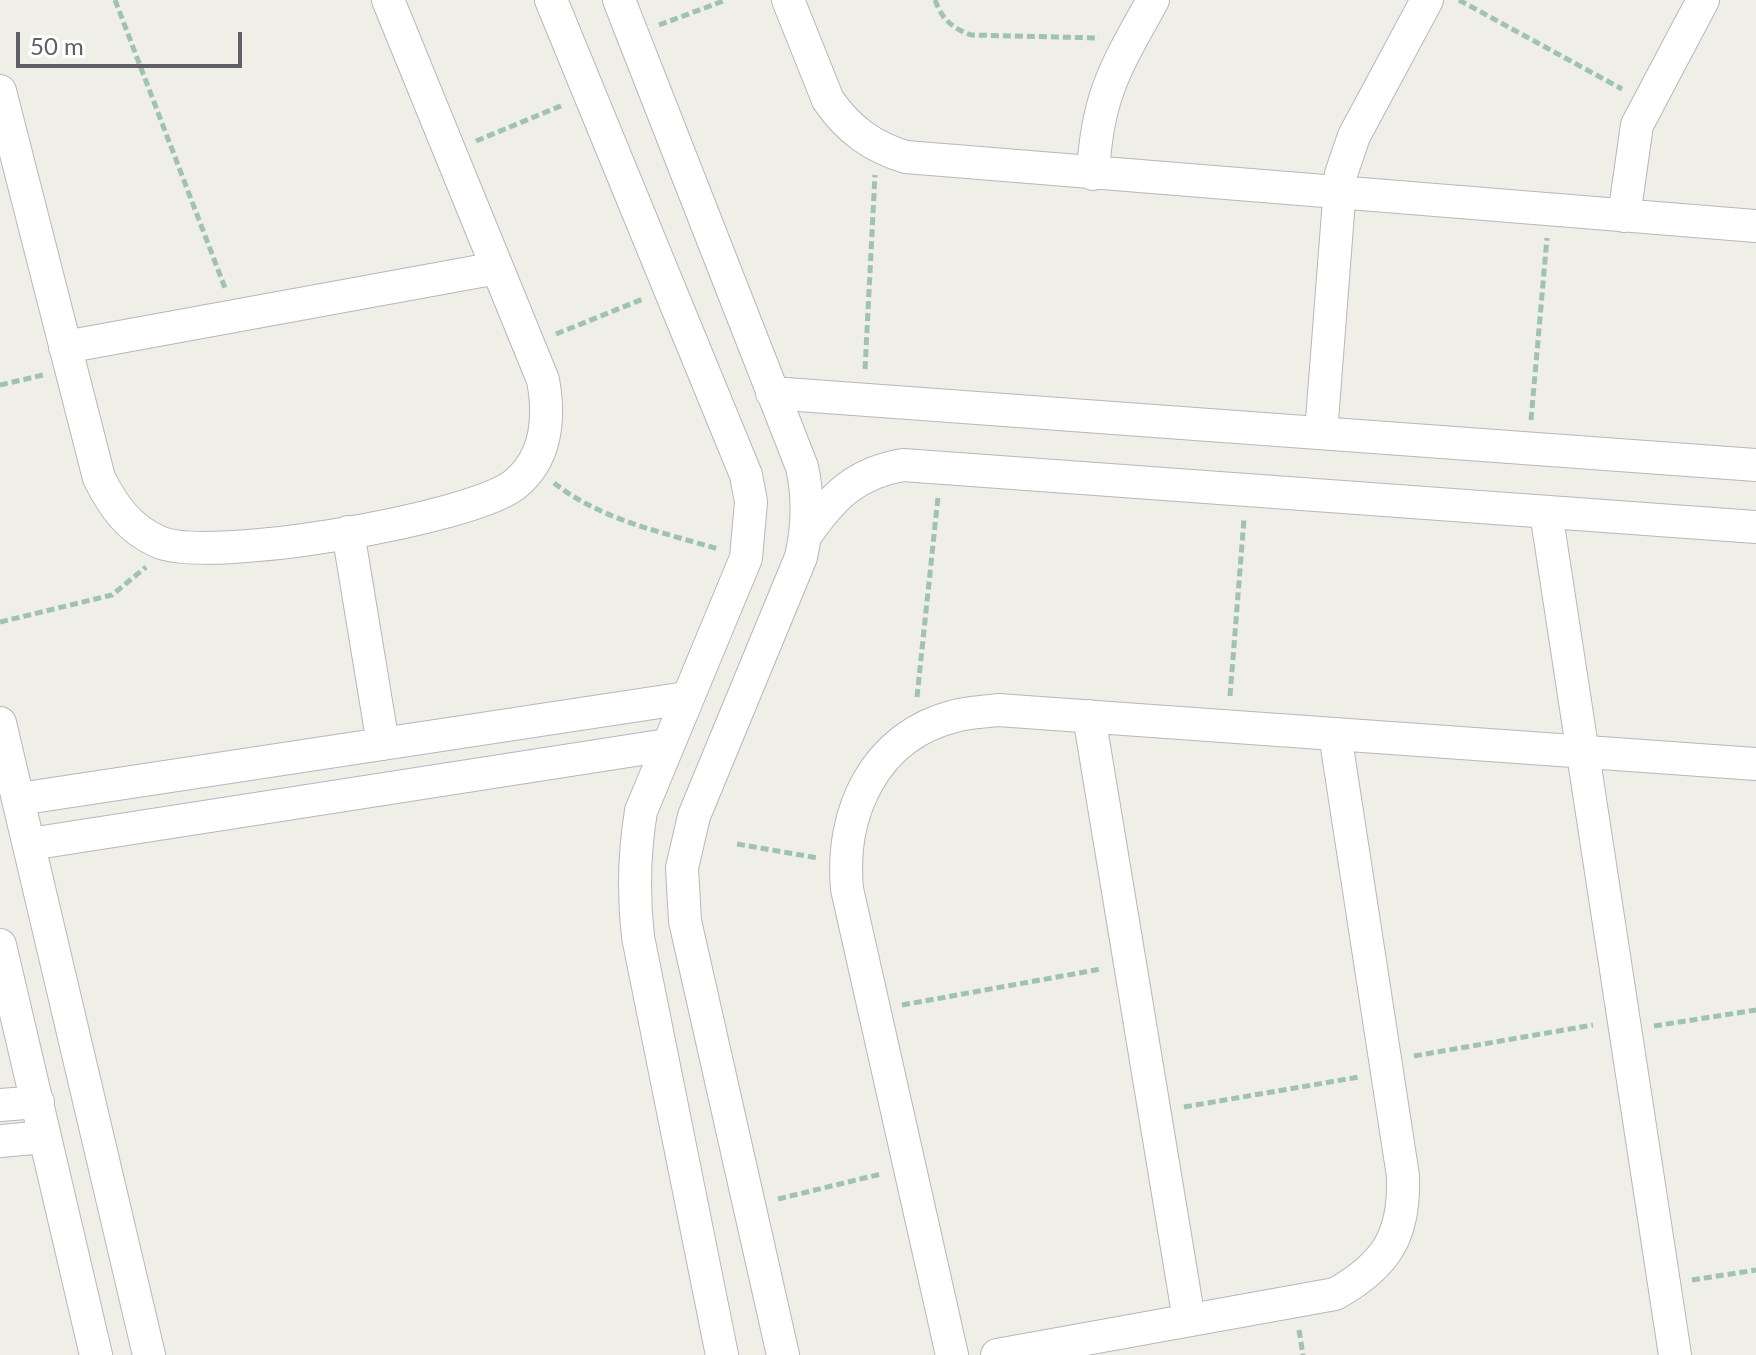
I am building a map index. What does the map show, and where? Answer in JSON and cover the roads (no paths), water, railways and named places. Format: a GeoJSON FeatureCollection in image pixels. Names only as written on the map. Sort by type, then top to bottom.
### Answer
{"type":"FeatureCollection","features":[{"type":"Feature","properties":{"kind":"street"},"geometry":{"type":"LineString","coordinates":[[0,91],[99,478],[113,505],[134,528],[160,543],[191,550],[206,549],[348,532],[491,499],[515,484],[534,462],[545,436],[548,408],[543,380],[388,0]]}},
{"type":"Feature","properties":{"kind":"street"},"geometry":{"type":"LineString","coordinates":[[551,0],[746,475],[751,502],[746,558],[641,811],[634,853],[633,895],[638,937],[722,1355]]}},
{"type":"Feature","properties":{"kind":"street"},"geometry":{"type":"LineString","coordinates":[[619,0],[802,467],[806,489],[806,535],[793,578],[694,816],[682,868],[685,921],[783,1355]]}},
{"type":"Feature","properties":{"kind":"street"},"geometry":{"type":"LineString","coordinates":[[788,0],[828,100],[849,126],[876,146],[922,159],[1756,226]]}},
{"type":"Feature","properties":{"kind":"street"},"geometry":{"type":"LineString","coordinates":[[1093,174],[1100,105],[1153,0]]}},
{"type":"Feature","properties":{"kind":"street"},"geometry":{"type":"LineString","coordinates":[[1321,433],[1338,194],[1354,136],[1427,0]]}},
{"type":"Feature","properties":{"kind":"street"},"geometry":{"type":"LineString","coordinates":[[1624,216],[1634,137],[1648,102],[1703,0]]}},
{"type":"Feature","properties":{"kind":"street"},"geometry":{"type":"LineString","coordinates":[[68,357],[235,315],[497,268]]}},
{"type":"Feature","properties":{"kind":"street"},"geometry":{"type":"LineString","coordinates":[[772,393],[1756,465]]}},
{"type":"Feature","properties":{"kind":"street"},"geometry":{"type":"LineString","coordinates":[[806,535],[828,503],[862,476],[903,465],[1756,527]]}},
{"type":"Feature","properties":{"kind":"street"},"geometry":{"type":"LineString","coordinates":[[1546,512],[1675,1355]]}},
{"type":"Feature","properties":{"kind":"street"},"geometry":{"type":"LineString","coordinates":[[348,532],[383,744]]}},
{"type":"Feature","properties":{"kind":"street"},"geometry":{"type":"LineString","coordinates":[[19,799],[686,698]]}},
{"type":"Feature","properties":{"kind":"street"},"geometry":{"type":"LineString","coordinates":[[952,1355],[874,1010],[845,863],[848,825],[862,789],[884,759],[913,734],[954,716],[998,710],[1756,764]]}},
{"type":"Feature","properties":{"kind":"street"},"geometry":{"type":"LineString","coordinates":[[1089,716],[1189,1320]]}},
{"type":"Feature","properties":{"kind":"street"},"geometry":{"type":"LineString","coordinates":[[0,723],[149,1355]]}},
{"type":"Feature","properties":{"kind":"street"},"geometry":{"type":"LineString","coordinates":[[997,1355],[1335,1294],[1361,1280],[1382,1259],[1397,1234],[1404,1206],[1403,1176],[1335,734]]}},
{"type":"Feature","properties":{"kind":"street"},"geometry":{"type":"LineString","coordinates":[[30,844],[667,745]]}},
{"type":"Feature","properties":{"kind":"street"},"geometry":{"type":"LineString","coordinates":[[0,945],[96,1355]]}},
{"type":"Feature","properties":{"kind":"street"},"geometry":{"type":"LineString","coordinates":[[0,1105],[38,1102]]}},
{"type":"Feature","properties":{"kind":"street"},"geometry":{"type":"LineString","coordinates":[[0,1141],[44,1137]]}}]}
